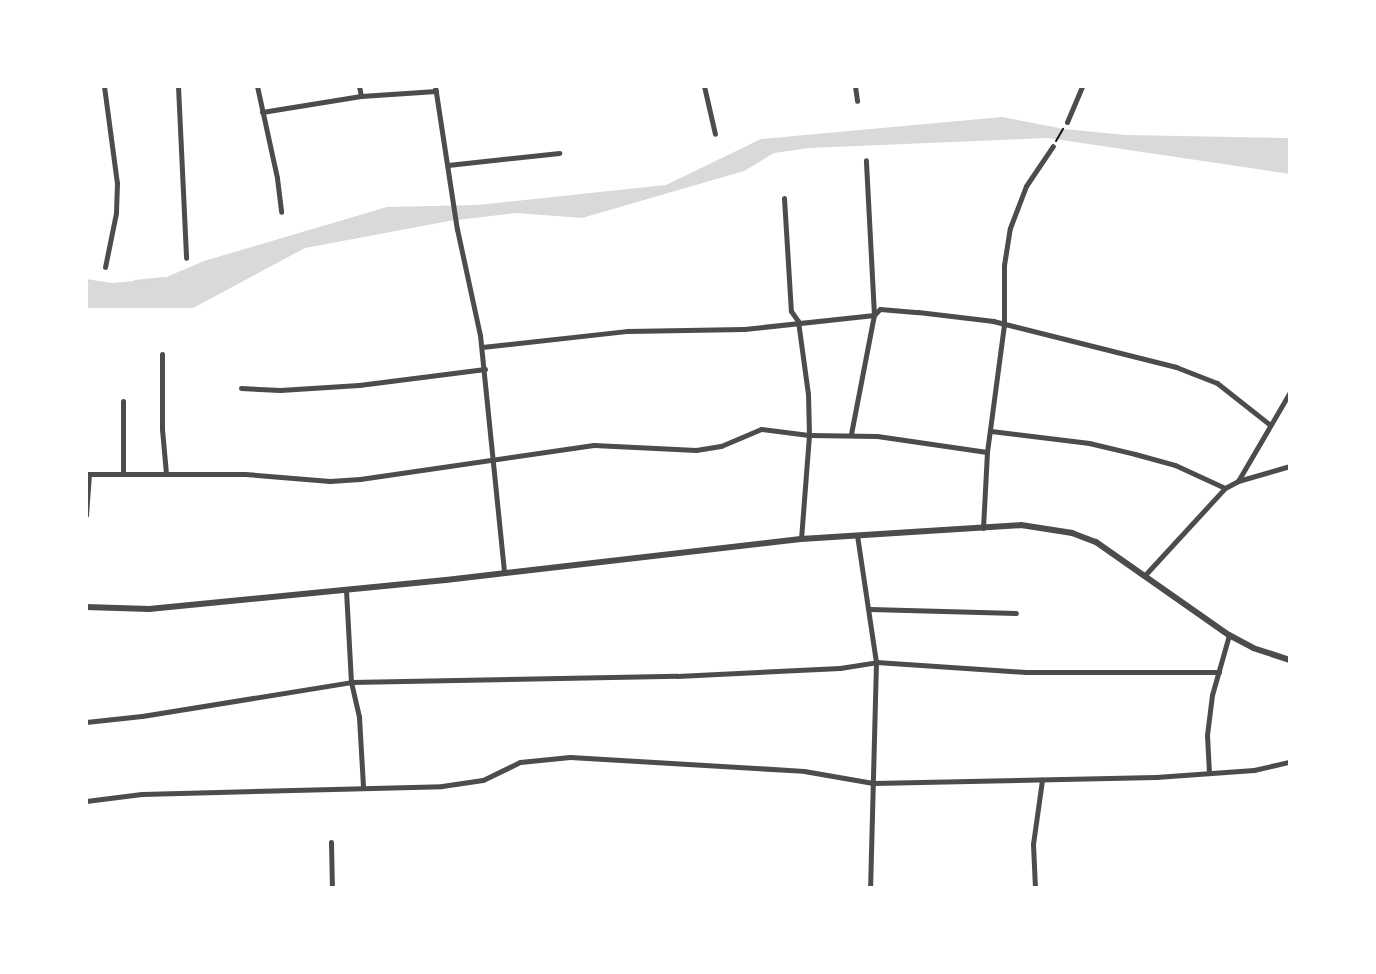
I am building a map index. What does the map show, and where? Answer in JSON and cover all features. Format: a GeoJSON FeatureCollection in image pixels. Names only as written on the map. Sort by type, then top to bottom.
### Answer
{"type":"FeatureCollection","features":[{"type":"Feature","properties":{"kind":"street"},"geometry":{"type":"LineString","coordinates":[[104,86],[116,168],[116,213],[105,267]]}},
{"type":"Feature","properties":{"kind":"street"},"geometry":{"type":"LineString","coordinates":[[257,86],[277,178],[281,212]]}},
{"type":"Feature","properties":{"kind":"street"},"geometry":{"type":"LineString","coordinates":[[359,86],[361,96]]}},
{"type":"Feature","properties":{"kind":"street"},"geometry":{"type":"LineString","coordinates":[[704,86],[715,134]]}},
{"type":"Feature","properties":{"kind":"street"},"geometry":{"type":"LineString","coordinates":[[855,86],[857,101]]}},
{"type":"Feature","properties":{"kind":"street"},"geometry":{"type":"LineString","coordinates":[[1067,122],[1082,86]]}},
{"type":"Feature","properties":{"kind":"street"},"geometry":{"type":"LineString","coordinates":[[179,89],[186,258]]}},
{"type":"Feature","properties":{"kind":"street"},"geometry":{"type":"LineString","coordinates":[[262,112],[361,96],[436,89],[457,229],[482,347],[504,572]]}},
{"type":"Feature","properties":{"kind":"street"},"geometry":{"type":"LineString","coordinates":[[983,528],[987,452],[1004,325],[1004,265],[1014,211],[1053,146]]}},
{"type":"Feature","properties":{"kind":"street"},"geometry":{"type":"LineString","coordinates":[[448,165],[559,153]]}},
{"type":"Feature","properties":{"kind":"street"},"geometry":{"type":"LineString","coordinates":[[851,434],[874,315],[866,160]]}},
{"type":"Feature","properties":{"kind":"street"},"geometry":{"type":"LineString","coordinates":[[784,198],[791,311],[798,321],[809,435],[801,539]]}},
{"type":"Feature","properties":{"kind":"street"},"geometry":{"type":"LineString","coordinates":[[482,347],[628,331],[698,332],[874,315],[880,309],[890,309],[993,321],[1197,375],[1217,383],[1269,424]]}},
{"type":"Feature","properties":{"kind":"street"},"geometry":{"type":"LineString","coordinates":[[162,354],[162,429],[166,474]]}},
{"type":"Feature","properties":{"kind":"street"},"geometry":{"type":"LineString","coordinates":[[241,388],[280,390],[328,387],[485,369]]}},
{"type":"Feature","properties":{"kind":"street"},"geometry":{"type":"LineString","coordinates":[[1238,481],[1290,392]]}},
{"type":"Feature","properties":{"kind":"street"},"geometry":{"type":"LineString","coordinates":[[123,401],[123,474]]}},
{"type":"Feature","properties":{"kind":"street"},"geometry":{"type":"LineString","coordinates":[[86,515],[87,474],[245,474],[330,481],[594,445],[696,450],[721,446],[761,429],[809,435],[851,434],[987,452]]}},
{"type":"Feature","properties":{"kind":"street"},"geometry":{"type":"LineString","coordinates":[[991,431],[1089,443],[1135,454],[1175,465],[1225,488]]}},
{"type":"Feature","properties":{"kind":"street"},"geometry":{"type":"LineString","coordinates":[[1145,575],[1225,488],[1238,481],[1290,466]]}},
{"type":"Feature","properties":{"kind":"street"},"geometry":{"type":"LineString","coordinates":[[86,607],[149,609],[801,539],[1021,525],[1072,533],[1096,542],[1229,635],[1253,648],[1290,660]]}},
{"type":"Feature","properties":{"kind":"street"},"geometry":{"type":"LineString","coordinates":[[857,535],[876,662],[870,888]]}},
{"type":"Feature","properties":{"kind":"street"},"geometry":{"type":"LineString","coordinates":[[346,588],[351,682],[359,717],[363,787]]}},
{"type":"Feature","properties":{"kind":"street"},"geometry":{"type":"LineString","coordinates":[[870,609],[1016,613]]}},
{"type":"Feature","properties":{"kind":"street"},"geometry":{"type":"LineString","coordinates":[[1209,773],[1207,735],[1229,635]]}},
{"type":"Feature","properties":{"kind":"street"},"geometry":{"type":"LineString","coordinates":[[86,722],[142,716],[351,682],[677,676],[840,668],[876,662],[1026,672],[1219,672]]}},
{"type":"Feature","properties":{"kind":"street"},"geometry":{"type":"LineString","coordinates":[[86,801],[142,794],[285,793],[464,783],[483,780],[520,762],[570,757],[804,771],[873,783],[1209,773],[1254,770],[1290,762]]}},
{"type":"Feature","properties":{"kind":"street"},"geometry":{"type":"LineString","coordinates":[[1035,888],[1033,844],[1042,780]]}},
{"type":"Feature","properties":{"kind":"street"},"geometry":{"type":"LineString","coordinates":[[331,842],[332,888]]}},
{"type":"Feature","properties":{"kind":"path"},"geometry":{"type":"LineString","coordinates":[[1053,146],[1067,122]]}},
{"type":"Feature","properties":{"kind":"shaded area"},"geometry":{"type":"Polygon","coordinates":[[[1002,117],[1064,129],[1126,135],[1290,138],[1290,174],[1048,138],[809,148],[774,153],[744,171],[582,218],[516,213],[449,221],[305,248],[193,308],[86,308],[86,279],[112,283],[164,278],[204,261],[387,207],[477,205],[666,185],[761,139],[1002,117]]]}},
{"type":"Feature","properties":{"kind":"waterway"},"geometry":{"type":"LineString","coordinates":[[135,281],[164,278]]}}]}
